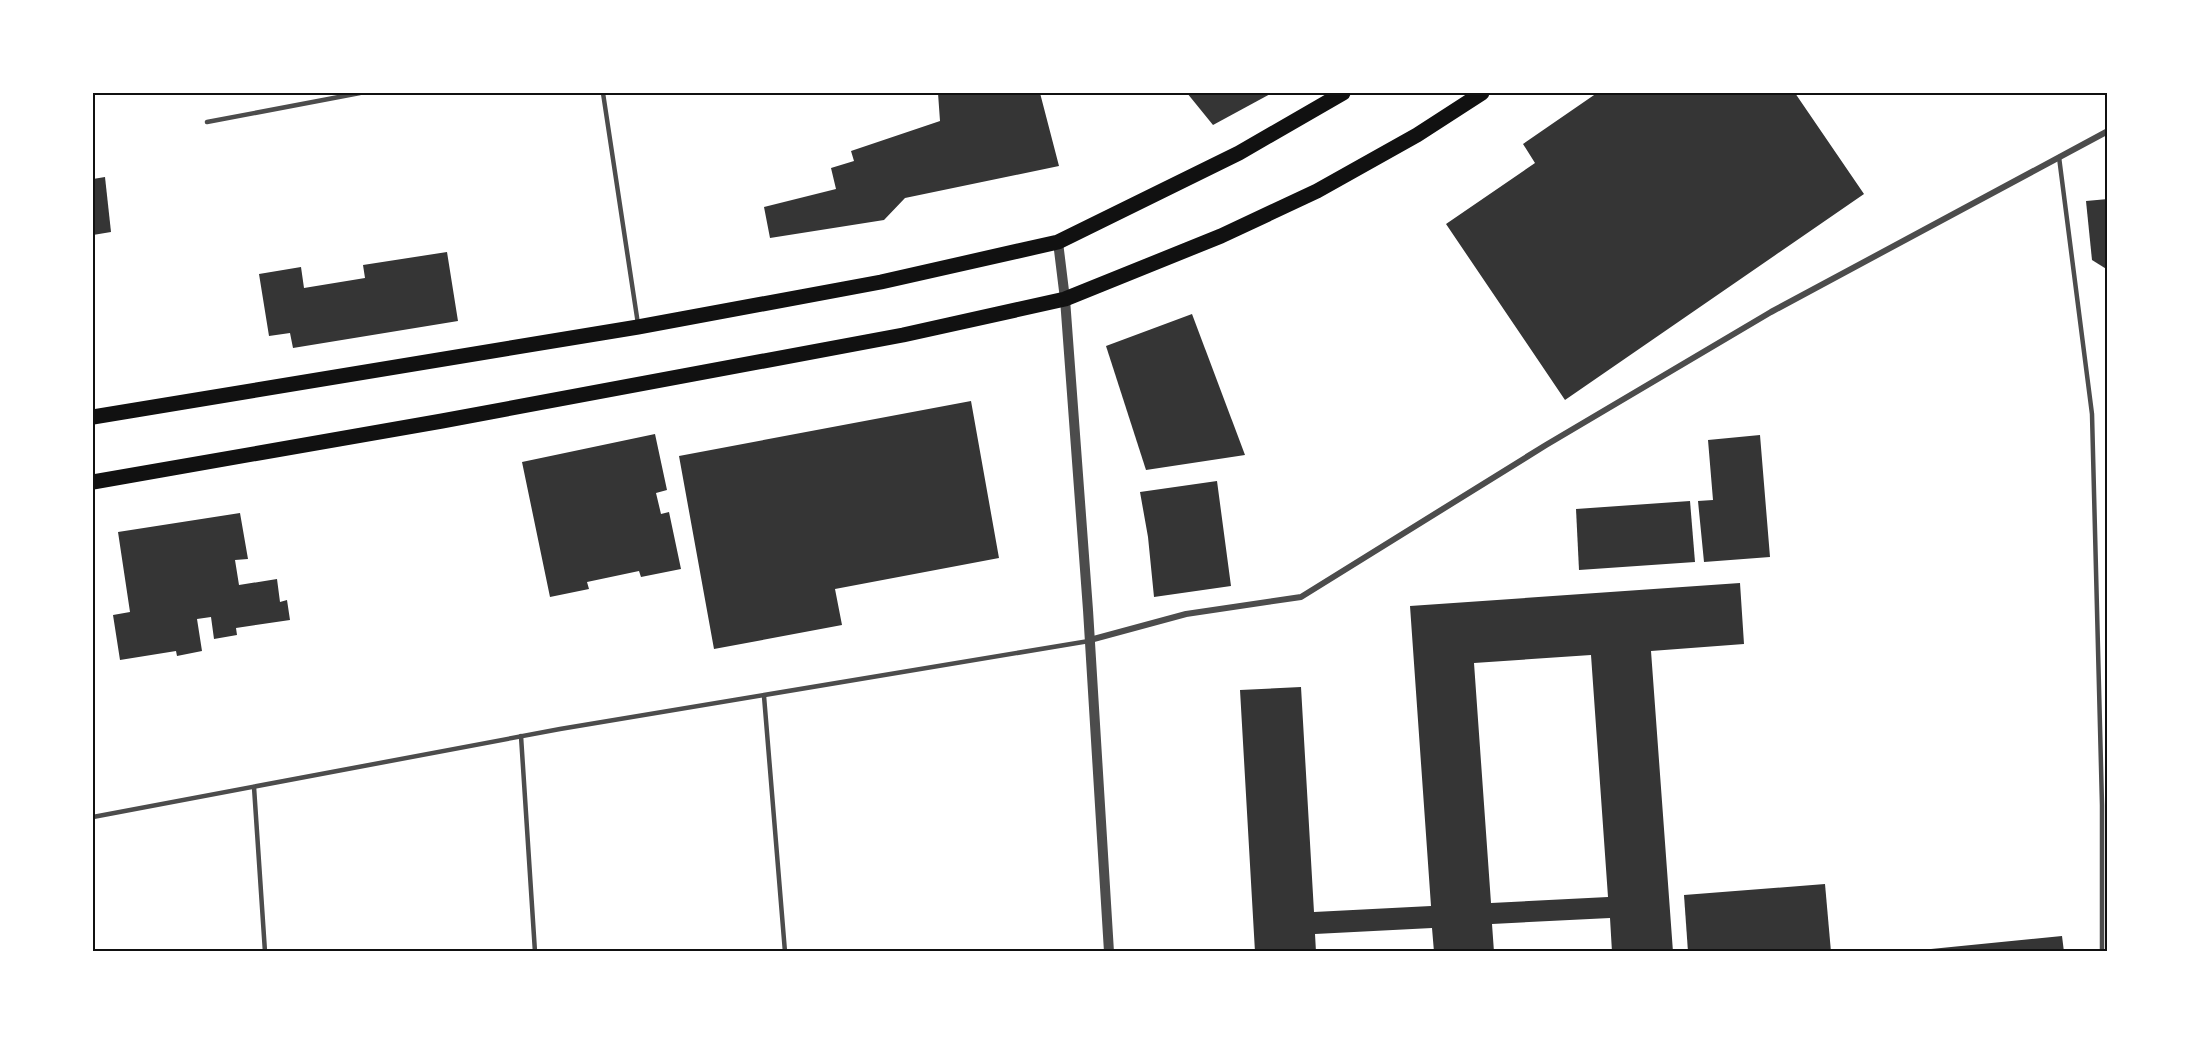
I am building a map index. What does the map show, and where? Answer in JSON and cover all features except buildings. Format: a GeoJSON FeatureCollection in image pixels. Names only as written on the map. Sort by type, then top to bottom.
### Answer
{"type":"FeatureCollection","features":[{"type":"Feature","properties":{"kind":"main road"},"geometry":{"type":"LineString","coordinates":[[93,417],[638,327],[881,282],[1058,242],[1239,153],[1343,93]]}},
{"type":"Feature","properties":{"kind":"main road"},"geometry":{"type":"LineString","coordinates":[[93,482],[442,421],[891,337],[1065,299],[1221,236],[1317,190],[1417,135],[1482,93]]}},
{"type":"Feature","properties":{"kind":"street"},"geometry":{"type":"LineString","coordinates":[[1090,640],[1186,614],[1301,597],[1536,451],[1761,318],[2108,131]]}},
{"type":"Feature","properties":{"kind":"street"},"geometry":{"type":"LineString","coordinates":[[1058,242],[1065,299],[1090,640],[1109,952]]}},
{"type":"Feature","properties":{"kind":"lane"},"geometry":{"type":"LineString","coordinates":[[207,122],[360,93]]}},
{"type":"Feature","properties":{"kind":"lane"},"geometry":{"type":"LineString","coordinates":[[603,93],[638,327]]}},
{"type":"Feature","properties":{"kind":"lane"},"geometry":{"type":"LineString","coordinates":[[2059,158],[2092,414],[2102,805],[2102,952]]}},
{"type":"Feature","properties":{"kind":"lane"},"geometry":{"type":"LineString","coordinates":[[93,817],[521,736],[1090,640]]}},
{"type":"Feature","properties":{"kind":"lane"},"geometry":{"type":"LineString","coordinates":[[764,696],[785,952]]}},
{"type":"Feature","properties":{"kind":"lane"},"geometry":{"type":"LineString","coordinates":[[521,736],[535,952]]}},
{"type":"Feature","properties":{"kind":"lane"},"geometry":{"type":"LineString","coordinates":[[254,787],[265,952]]}}]}
